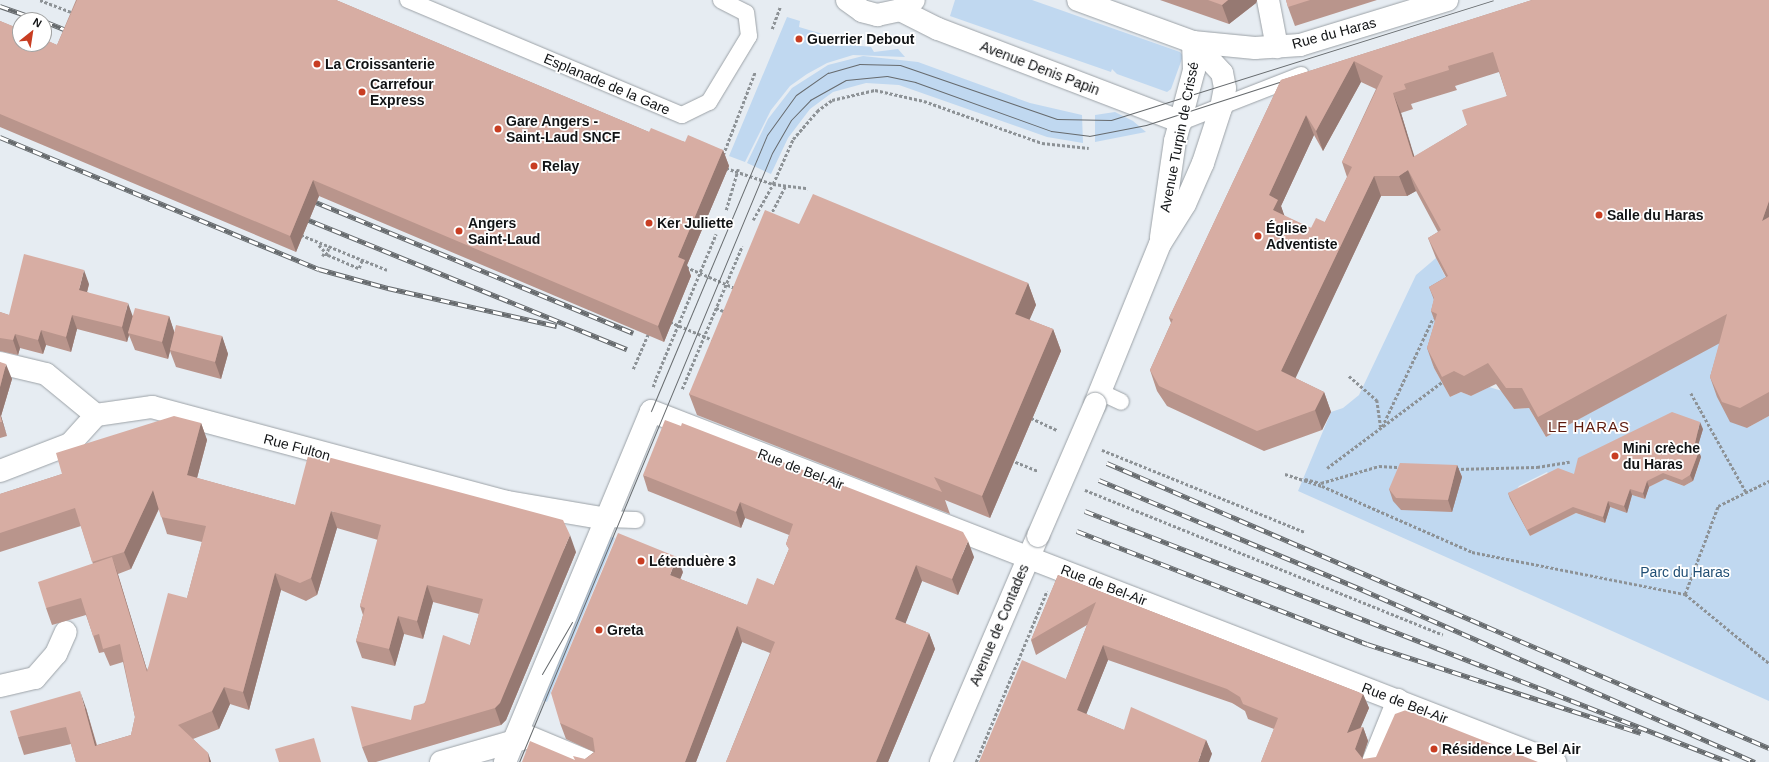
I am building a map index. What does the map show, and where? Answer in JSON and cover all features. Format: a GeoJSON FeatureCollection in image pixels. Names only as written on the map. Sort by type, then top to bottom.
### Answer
{"type":"FeatureCollection","features":[{"type":"Feature","properties":{"kind":"street"},"geometry":{"type":"LineString","coordinates":[[847,0],[869,13],[907,5]]}},
{"type":"Feature","properties":{"kind":"street"},"geometry":{"type":"LineString","coordinates":[[1078,0],[1193,42]]}},
{"type":"Feature","properties":{"kind":"street"},"geometry":{"type":"LineString","coordinates":[[1268,0],[1277,46]]}},
{"type":"Feature","properties":{"kind":"street","name":"Rue du Haras"},"geometry":{"type":"LineString","coordinates":[[1193,42],[1255,48],[1300,45],[1448,0]]}},
{"type":"Feature","properties":{"kind":"street","name":"Avenue Denis Papin"},"geometry":{"type":"LineString","coordinates":[[907,5],[938,30],[1181,122]]}},
{"type":"Feature","properties":{"kind":"street","name":"Avenue Turpin de Crissé"},"geometry":{"type":"LineString","coordinates":[[1052,482],[1098,398],[1160,244],[1185,204],[1221,108],[1225,88],[1222,73],[1193,42]]}},
{"type":"Feature","properties":{"kind":"street","name":"Avenue Turpin de Crissé"},"geometry":{"type":"LineString","coordinates":[[1160,244],[1175,141],[1194,70],[1193,42]]}},
{"type":"Feature","properties":{"kind":"street"},"geometry":{"type":"LineString","coordinates":[[0,363],[46,374],[96,415],[70,444],[0,471]]}},
{"type":"Feature","properties":{"kind":"street","name":"Rue Fulton"},"geometry":{"type":"LineString","coordinates":[[96,415],[152,407],[507,502],[606,519]]}},
{"type":"Feature","properties":{"kind":"street","name":"Rue de Bel-Air"},"geometry":{"type":"LineString","coordinates":[[606,519],[651,411],[1029,556],[1554,762]]}},
{"type":"Feature","properties":{"kind":"street","name":"Avenue de Contades"},"geometry":{"type":"LineString","coordinates":[[941,762],[1038,536],[1052,482]]}},
{"type":"Feature","properties":{"kind":"street"},"geometry":{"type":"LineString","coordinates":[[504,762],[606,519]]}},
{"type":"Feature","properties":{"kind":"street"},"geometry":{"type":"LineString","coordinates":[[0,686],[35,678],[56,654],[66,632]]}},
{"type":"Feature","properties":{"kind":"street"},"geometry":{"type":"LineString","coordinates":[[1373,762],[1398,700]]}},
{"type":"Feature","properties":{"kind":"street"},"geometry":{"type":"LineString","coordinates":[[441,762],[514,740],[529,737],[589,762]]}},
{"type":"Feature","properties":{"kind":"lane","name":"Esplanade de la Gare"},"geometry":{"type":"LineString","coordinates":[[408,0],[682,115],[709,102],[749,36],[746,14],[721,0]]}},
{"type":"Feature","properties":{"kind":"lane"},"geometry":{"type":"LineString","coordinates":[[1181,122],[1221,108],[1279,82],[1317,70]]}},
{"type":"Feature","properties":{"kind":"lane"},"geometry":{"type":"LineString","coordinates":[[1098,398],[1121,402]]}},
{"type":"Feature","properties":{"kind":"lane"},"geometry":{"type":"LineString","coordinates":[[606,519],[636,520]]}},
{"type":"Feature","properties":{"kind":"path"},"geometry":{"type":"LineString","coordinates":[[40,0],[82,17]]}},
{"type":"Feature","properties":{"kind":"path"},"geometry":{"type":"LineString","coordinates":[[769,36],[780,7]]}},
{"type":"Feature","properties":{"kind":"path"},"geometry":{"type":"LineString","coordinates":[[721,159],[758,65]]}},
{"type":"Feature","properties":{"kind":"path"},"geometry":{"type":"LineString","coordinates":[[753,220],[773,184],[793,139],[817,111],[845,96],[875,90],[924,100],[1042,143],[1089,148]]}},
{"type":"Feature","properties":{"kind":"path"},"geometry":{"type":"LineString","coordinates":[[718,167],[738,169],[773,184],[808,188]]}},
{"type":"Feature","properties":{"kind":"path"},"geometry":{"type":"LineString","coordinates":[[726,210],[738,169]]}},
{"type":"Feature","properties":{"kind":"path"},"geometry":{"type":"LineString","coordinates":[[768,219],[785,186]]}},
{"type":"Feature","properties":{"kind":"path"},"geometry":{"type":"LineString","coordinates":[[294,232],[387,270]]}},
{"type":"Feature","properties":{"kind":"path"},"geometry":{"type":"LineString","coordinates":[[656,378],[716,234]]}},
{"type":"Feature","properties":{"kind":"path"},"geometry":{"type":"LineString","coordinates":[[319,245],[328,255],[359,268],[362,260]]}},
{"type":"Feature","properties":{"kind":"path"},"geometry":{"type":"LineString","coordinates":[[322,254],[326,256],[330,246]]}},
{"type":"Feature","properties":{"kind":"path"},"geometry":{"type":"LineString","coordinates":[[682,389],[742,246]]}},
{"type":"Feature","properties":{"kind":"path"},"geometry":{"type":"LineString","coordinates":[[681,265],[738,289]]}},
{"type":"Feature","properties":{"kind":"path"},"geometry":{"type":"LineString","coordinates":[[716,308],[733,315]]}},
{"type":"Feature","properties":{"kind":"path"},"geometry":{"type":"LineString","coordinates":[[1381,427],[1433,318]]}},
{"type":"Feature","properties":{"kind":"path"},"geometry":{"type":"LineString","coordinates":[[663,320],[718,342]]}},
{"type":"Feature","properties":{"kind":"path"},"geometry":{"type":"LineString","coordinates":[[633,369],[652,326]]}},
{"type":"Feature","properties":{"kind":"path"},"geometry":{"type":"LineString","coordinates":[[1349,376],[1377,400],[1381,427]]}},
{"type":"Feature","properties":{"kind":"path"},"geometry":{"type":"LineString","coordinates":[[1327,468],[1442,382]]}},
{"type":"Feature","properties":{"kind":"path"},"geometry":{"type":"LineString","coordinates":[[1691,393],[1746,492]]}},
{"type":"Feature","properties":{"kind":"path"},"geometry":{"type":"LineString","coordinates":[[1027,416],[1063,432]]}},
{"type":"Feature","properties":{"kind":"path"},"geometry":{"type":"LineString","coordinates":[[1099,448],[1305,532]]}},
{"type":"Feature","properties":{"kind":"path"},"geometry":{"type":"LineString","coordinates":[[1009,460],[1052,482]]}},
{"type":"Feature","properties":{"kind":"path"},"geometry":{"type":"LineString","coordinates":[[1453,469],[1537,467],[1570,462]]}},
{"type":"Feature","properties":{"kind":"path"},"geometry":{"type":"LineString","coordinates":[[1408,467],[1379,466],[1321,483],[1285,474],[1322,486],[1472,552],[1685,594],[1769,663]]}},
{"type":"Feature","properties":{"kind":"path"},"geometry":{"type":"LineString","coordinates":[[1685,594],[1718,506],[1769,481]]}},
{"type":"Feature","properties":{"kind":"path"},"geometry":{"type":"LineString","coordinates":[[1083,489],[1443,635]]}},
{"type":"Feature","properties":{"kind":"path"},"geometry":{"type":"LineString","coordinates":[[976,762],[1046,600],[1044,575],[1029,556]]}},
{"type":"Feature","properties":{"kind":"green space"},"geometry":{"type":"Polygon","coordinates":[[[955,0],[1032,0],[1180,52],[1183,56],[1171,89],[1167,92],[1117,74],[1112,69],[1111,72],[950,16],[955,0]]]}},
{"type":"Feature","properties":{"kind":"green space"},"geometry":{"type":"Polygon","coordinates":[[[787,17],[800,21],[799,27],[846,41],[851,45],[871,47],[874,52],[898,49],[905,57],[853,55],[827,63],[807,74],[790,86],[771,110],[745,162],[729,156],[787,17]]]}},
{"type":"Feature","properties":{"kind":"green space"},"geometry":{"type":"Polygon","coordinates":[[[863,56],[918,62],[1030,103],[1082,115],[1083,143],[1047,137],[899,85],[866,83],[833,92],[810,109],[788,138],[771,174],[747,163],[768,119],[792,88],[828,65],[863,56]]]}},
{"type":"Feature","properties":{"kind":"green space"},"geometry":{"type":"Polygon","coordinates":[[[1115,112],[1133,121],[1146,132],[1095,142],[1095,115],[1115,112]]]}},
{"type":"Feature","properties":{"kind":"green space","name":"Parc du Haras"},"geometry":{"type":"Polygon","coordinates":[[[1436,258],[1455,296],[1441,362],[1433,366],[1450,397],[1461,392],[1471,396],[1489,387],[1509,393],[1507,399],[1514,409],[1529,408],[1546,437],[1744,329],[1747,428],[1769,416],[1769,701],[1298,491],[1331,412],[1343,408],[1359,395],[1416,275],[1436,258]],[[1701,457],[1576,480],[1552,479],[1547,472],[1519,486],[1510,499],[1530,536],[1576,513],[1605,523],[1610,507],[1627,512],[1632,495],[1645,499],[1649,487],[1665,479],[1684,486],[1693,481],[1701,457]]]}},
{"type":"Feature","properties":{"kind":"green space"},"geometry":{"type":"Polygon","coordinates":[[[607,535],[615,538],[547,702],[539,699],[607,535]]]}},
{"type":"Feature","properties":{"kind":"building"},"geometry":{"type":"Polygon","coordinates":[[[77,0],[336,0],[649,132],[651,128],[685,142],[688,135],[723,150],[678,257],[685,260],[658,326],[313,180],[290,236],[0,114],[0,21],[12,26],[12,52],[52,52],[52,43],[57,45],[77,0]]]}},
{"type":"Feature","properties":{"kind":"building"},"geometry":{"type":"Polygon","coordinates":[[[1208,0],[1228,0],[1222,5],[1208,0]]]}},
{"type":"Feature","properties":{"kind":"building"},"geometry":{"type":"Polygon","coordinates":[[[1286,0],[1310,0],[1288,7],[1286,0]]]}},
{"type":"Feature","properties":{"kind":"building"},"geometry":{"type":"Polygon","coordinates":[[[1532,0],[1769,0],[1769,201],[1762,221],[1769,217],[1769,392],[1740,408],[1722,402],[1710,377],[1727,314],[1538,417],[1522,388],[1506,388],[1488,363],[1464,376],[1454,371],[1442,377],[1427,348],[1437,314],[1431,311],[1434,298],[1429,287],[1448,276],[1428,238],[1441,230],[1408,170],[1399,176],[1374,176],[1281,371],[1324,392],[1315,410],[1257,431],[1159,386],[1150,370],[1173,319],[1169,318],[1281,80],[1532,0]],[[1493,52],[1448,66],[1449,70],[1404,84],[1406,89],[1393,93],[1413,157],[1467,125],[1462,110],[1507,96],[1493,52]],[[1354,61],[1316,131],[1306,115],[1269,195],[1278,200],[1273,210],[1311,228],[1316,218],[1325,222],[1352,167],[1342,162],[1383,76],[1354,61]]]}},
{"type":"Feature","properties":{"kind":"building"},"geometry":{"type":"Polygon","coordinates":[[[813,194],[1028,283],[1015,314],[1053,329],[982,496],[934,477],[942,492],[689,394],[765,210],[799,224],[813,194]]]}},
{"type":"Feature","properties":{"kind":"building"},"geometry":{"type":"Polygon","coordinates":[[[24,254],[84,270],[79,290],[128,303],[122,327],[72,315],[66,337],[41,330],[38,340],[15,334],[13,340],[0,338],[0,312],[9,315],[24,254]]]}},
{"type":"Feature","properties":{"kind":"building"},"geometry":{"type":"Polygon","coordinates":[[[135,308],[169,316],[162,342],[128,333],[135,308]]]}},
{"type":"Feature","properties":{"kind":"building"},"geometry":{"type":"Polygon","coordinates":[[[176,325],[222,336],[215,362],[170,350],[176,325]]]}},
{"type":"Feature","properties":{"kind":"building"},"geometry":{"type":"Polygon","coordinates":[[[0,362],[6,364],[0,387],[0,362]]]}},
{"type":"Feature","properties":{"kind":"building"},"geometry":{"type":"Polygon","coordinates":[[[1672,412],[1700,422],[1695,443],[1699,451],[1690,475],[1682,480],[1663,473],[1647,481],[1643,493],[1630,489],[1624,506],[1608,501],[1603,517],[1573,507],[1527,530],[1508,493],[1558,468],[1574,474],[1578,458],[1672,412]]]}},
{"type":"Feature","properties":{"kind":"building"},"geometry":{"type":"Polygon","coordinates":[[[174,416],[201,423],[187,475],[295,505],[309,452],[563,520],[570,535],[500,703],[495,708],[362,747],[351,706],[411,720],[414,706],[425,703],[443,635],[470,645],[483,599],[427,585],[417,621],[398,616],[389,649],[356,641],[365,608],[360,606],[381,525],[331,511],[311,578],[300,583],[275,573],[243,692],[224,687],[212,711],[178,725],[208,753],[209,762],[76,762],[66,727],[18,737],[10,711],[80,691],[95,746],[131,735],[135,717],[120,644],[103,649],[99,634],[93,636],[81,598],[46,608],[38,582],[112,557],[147,672],[168,593],[187,598],[206,526],[161,517],[153,490],[124,552],[92,562],[75,508],[0,533],[0,494],[62,474],[56,453],[174,416]]]}},
{"type":"Feature","properties":{"kind":"building"},"geometry":{"type":"Polygon","coordinates":[[[665,420],[681,426],[682,423],[963,532],[968,541],[952,579],[916,565],[895,619],[929,633],[876,762],[726,762],[775,642],[737,626],[685,762],[522,762],[530,741],[575,760],[573,756],[585,759],[595,752],[593,738],[560,723],[551,693],[618,533],[677,557],[670,575],[747,605],[757,578],[774,585],[789,549],[786,544],[793,524],[740,502],[736,512],[643,475],[665,420]]]}},
{"type":"Feature","properties":{"kind":"building"},"geometry":{"type":"Polygon","coordinates":[[[1400,463],[1457,465],[1448,500],[1396,498],[1389,489],[1400,463]]]}},
{"type":"Feature","properties":{"kind":"building"},"geometry":{"type":"Polygon","coordinates":[[[1058,575],[1363,694],[1347,733],[1363,727],[1355,749],[1363,759],[1376,757],[1395,714],[1406,710],[1538,762],[1261,762],[1278,718],[1243,704],[1240,697],[1227,689],[1103,645],[1077,710],[1124,730],[1131,707],[1206,740],[1198,762],[979,762],[1022,660],[1066,679],[1096,602],[1031,640],[1058,575]]]}},
{"type":"Feature","properties":{"kind":"building"},"geometry":{"type":"Polygon","coordinates":[[[314,738],[321,762],[279,762],[275,749],[314,738]]]}},
{"type":"Feature","properties":{"kind":"tram line"},"geometry":{"type":"LineString","coordinates":[[651,411],[767,135],[796,95],[828,73],[859,64],[900,65],[1057,119],[1111,120],[1493,0]]}},
{"type":"Feature","properties":{"kind":"tram line"},"geometry":{"type":"LineString","coordinates":[[519,762],[772,153],[791,120],[810,100],[846,80],[887,76],[915,82],[1051,131],[1089,136],[1146,125],[1279,82]]}},
{"type":"Feature","properties":{"kind":"tram line"},"geometry":{"type":"LineString","coordinates":[[542,674],[572,622]]}},
{"type":"Feature","properties":{"kind":"railway"},"geometry":{"type":"LineString","coordinates":[[0,6],[17,12]]}},
{"type":"Feature","properties":{"kind":"railway"},"geometry":{"type":"LineString","coordinates":[[52,24],[74,33]]}},
{"type":"Feature","properties":{"kind":"railway"},"geometry":{"type":"LineString","coordinates":[[0,137],[319,269],[388,288],[557,326]]}},
{"type":"Feature","properties":{"kind":"railway"},"geometry":{"type":"LineString","coordinates":[[306,198],[633,333]]}},
{"type":"Feature","properties":{"kind":"railway"},"geometry":{"type":"LineString","coordinates":[[299,216],[627,349]]}},
{"type":"Feature","properties":{"kind":"railway"},"geometry":{"type":"LineString","coordinates":[[1107,463],[1769,748]]}},
{"type":"Feature","properties":{"kind":"railway"},"geometry":{"type":"LineString","coordinates":[[1099,480],[1363,590],[1755,762]]}},
{"type":"Feature","properties":{"kind":"railway"},"geometry":{"type":"LineString","coordinates":[[1085,511],[1729,762]]}},
{"type":"Feature","properties":{"kind":"railway"},"geometry":{"type":"LineString","coordinates":[[1077,531],[1367,644],[1641,733]]}},
{"type":"Feature","properties":{"kind":"place","name":"Guerrier Debout"},"geometry":{"type":"Point","coordinates":[799,39]}},
{"type":"Feature","properties":{"kind":"place","name":"La Croissanterie"},"geometry":{"type":"Point","coordinates":[317,64]}},
{"type":"Feature","properties":{"kind":"place","name":"Carrefour Express"},"geometry":{"type":"Point","coordinates":[362,92]}},
{"type":"Feature","properties":{"kind":"place","name":"Gare Angers - Saint-Laud SNCF"},"geometry":{"type":"Point","coordinates":[498,129]}},
{"type":"Feature","properties":{"kind":"place","name":"Relay"},"geometry":{"type":"Point","coordinates":[534,166]}},
{"type":"Feature","properties":{"kind":"place","name":"Salle du Haras"},"geometry":{"type":"Point","coordinates":[1599,215]}},
{"type":"Feature","properties":{"kind":"place","name":"Ker Juliette"},"geometry":{"type":"Point","coordinates":[649,223]}},
{"type":"Feature","properties":{"kind":"place","name":"Angers Saint-Laud"},"geometry":{"type":"Point","coordinates":[459,231]}},
{"type":"Feature","properties":{"kind":"place","name":"Église Adventiste"},"geometry":{"type":"Point","coordinates":[1258,236]}},
{"type":"Feature","properties":{"kind":"place","name":"Mini crèche du Haras"},"geometry":{"type":"Point","coordinates":[1615,456]}},
{"type":"Feature","properties":{"kind":"place","name":"Létenduère 3"},"geometry":{"type":"Point","coordinates":[641,561]}},
{"type":"Feature","properties":{"kind":"place","name":"Greta"},"geometry":{"type":"Point","coordinates":[599,630]}},
{"type":"Feature","properties":{"kind":"place","name":"Résidence Le Bel Air"},"geometry":{"type":"Point","coordinates":[1434,749]}},
{"type":"Feature","properties":{"kind":"district","name":"LE HARAS"},"geometry":{"type":"Point","coordinates":[1589,427]}}]}
